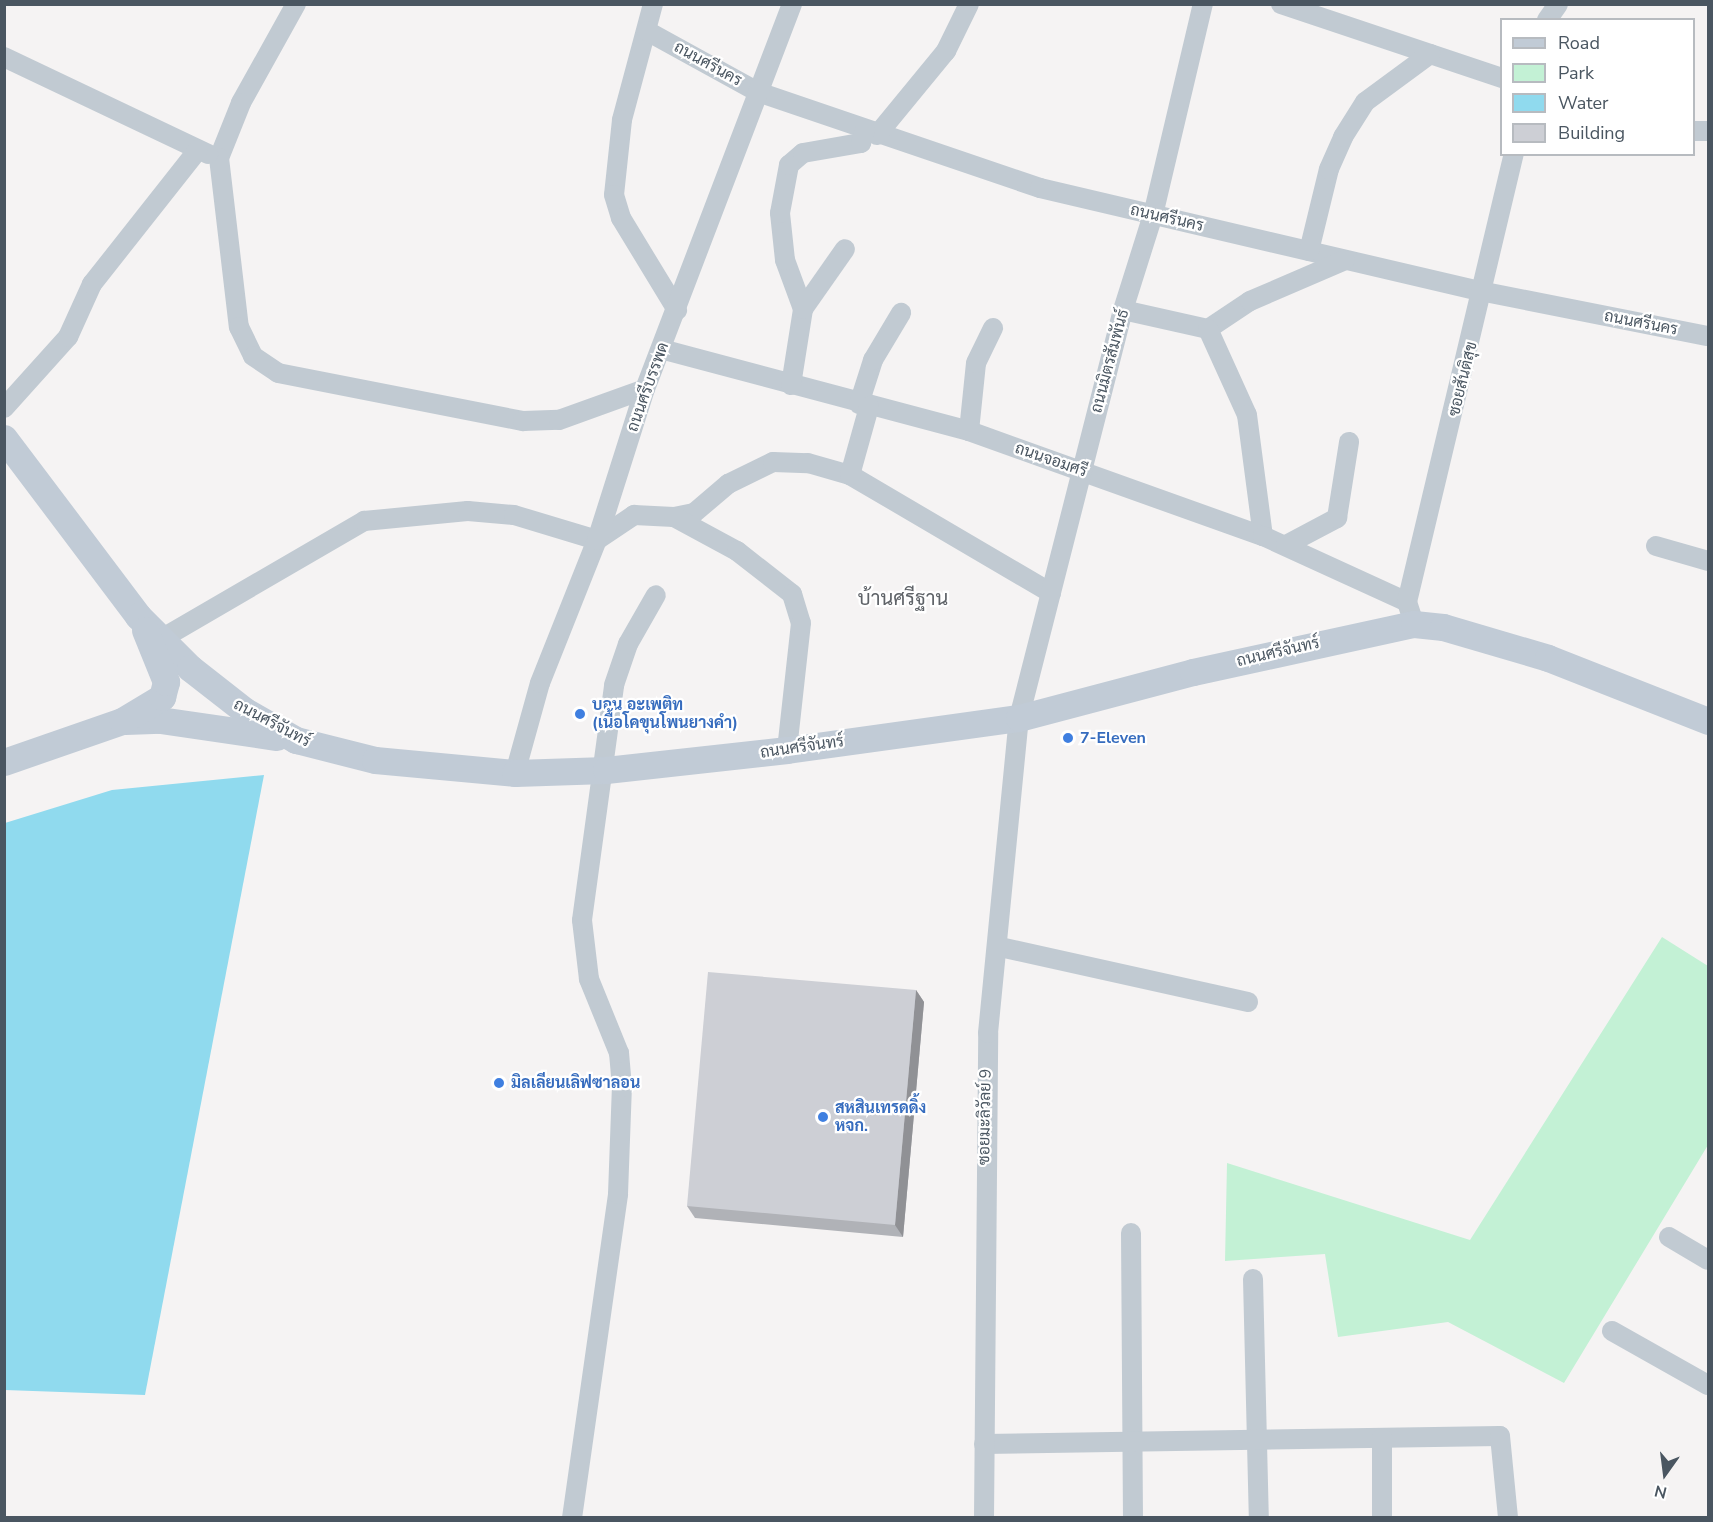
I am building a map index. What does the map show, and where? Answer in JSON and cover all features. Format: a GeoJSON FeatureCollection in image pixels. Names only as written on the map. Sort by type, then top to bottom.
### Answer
{"type":"FeatureCollection","features":[{"type":"Feature","properties":{"kind":"main road","name":"ถนนศรีจันทร์"},"geometry":{"type":"LineString","coordinates":[[4,438],[138,616],[222,696],[296,740],[375,760],[515,773],[606,770],[788,750],[1019,718],[1410,613],[1443,627],[1548,658],[1707,717]]}},
{"type":"Feature","properties":{"kind":"main road"},"geometry":{"type":"LineString","coordinates":[[4,762],[122,721],[162,697],[166,682],[138,616]]}},
{"type":"Feature","properties":{"kind":"main road"},"geometry":{"type":"LineString","coordinates":[[122,721],[160,720],[296,740]]}},
{"type":"Feature","properties":{"kind":"street"},"geometry":{"type":"LineString","coordinates":[[296,4],[241,103],[219,158],[239,327],[244,344],[264,367],[541,422],[645,389]]}},
{"type":"Feature","properties":{"kind":"street"},"geometry":{"type":"LineString","coordinates":[[653,4],[622,120],[614,195],[621,218],[677,310]]}},
{"type":"Feature","properties":{"kind":"street","name":"ถนนศรีบรรพด"},"geometry":{"type":"LineString","coordinates":[[515,773],[540,683],[597,540],[645,389],[792,4]]}},
{"type":"Feature","properties":{"kind":"street"},"geometry":{"type":"LineString","coordinates":[[803,309],[783,249],[780,213],[789,165],[803,153],[861,143],[946,51],[969,4]]}},
{"type":"Feature","properties":{"kind":"street","name":"ถนนมิตรสัมพันธ์"},"geometry":{"type":"LineString","coordinates":[[1019,718],[1123,310],[1153,215],[1203,4]]}},
{"type":"Feature","properties":{"kind":"street"},"geometry":{"type":"LineString","coordinates":[[1281,4],[1500,77]]}},
{"type":"Feature","properties":{"kind":"street"},"geometry":{"type":"LineString","coordinates":[[1548,18],[1558,4]]}},
{"type":"Feature","properties":{"kind":"street","name":"ถนนศรีนคร"},"geometry":{"type":"LineString","coordinates":[[647,31],[758,92],[871,133],[1040,188],[1485,292],[1708,336]]}},
{"type":"Feature","properties":{"kind":"street"},"geometry":{"type":"LineString","coordinates":[[1309,251],[1343,137],[1365,102],[1430,54]]}},
{"type":"Feature","properties":{"kind":"street"},"geometry":{"type":"LineString","coordinates":[[4,57],[219,158]]}},
{"type":"Feature","properties":{"kind":"street"},"geometry":{"type":"LineString","coordinates":[[4,408],[68,337],[92,284],[198,150]]}},
{"type":"Feature","properties":{"kind":"street","name":"ซอยสันติสุข"},"geometry":{"type":"LineString","coordinates":[[1410,613],[1485,292],[1514,156]]}},
{"type":"Feature","properties":{"kind":"street"},"geometry":{"type":"LineString","coordinates":[[791,385],[803,309],[845,249]]}},
{"type":"Feature","properties":{"kind":"street"},"geometry":{"type":"LineString","coordinates":[[1123,310],[1208,329],[1250,301],[1345,260]]}},
{"type":"Feature","properties":{"kind":"street"},"geometry":{"type":"LineString","coordinates":[[850,475],[873,360],[901,313]]}},
{"type":"Feature","properties":{"kind":"street"},"geometry":{"type":"LineString","coordinates":[[969,431],[976,363],[993,328]]}},
{"type":"Feature","properties":{"kind":"street"},"geometry":{"type":"LineString","coordinates":[[1208,329],[1247,415],[1263,536]]}},
{"type":"Feature","properties":{"kind":"street","name":"ถนนจอมศรี"},"geometry":{"type":"LineString","coordinates":[[661,349],[864,406],[969,431],[1081,470],[1286,544],[1410,613]]}},
{"type":"Feature","properties":{"kind":"street"},"geometry":{"type":"LineString","coordinates":[[1286,544],[1337,518],[1349,442]]}},
{"type":"Feature","properties":{"kind":"street"},"geometry":{"type":"LineString","coordinates":[[163,638],[364,521],[468,511],[514,515],[597,540],[634,515],[674,518],[694,513],[728,484],[772,462],[808,463],[850,475],[1051,594]]}},
{"type":"Feature","properties":{"kind":"street"},"geometry":{"type":"LineString","coordinates":[[674,518],[737,551],[792,594],[801,622],[788,750]]}},
{"type":"Feature","properties":{"kind":"street"},"geometry":{"type":"LineString","coordinates":[[1656,546],[1708,561]]}},
{"type":"Feature","properties":{"kind":"street"},"geometry":{"type":"LineString","coordinates":[[572,1518],[618,1194],[619,1053],[589,979],[582,920],[606,770],[614,685],[628,644],[656,595]]}},
{"type":"Feature","properties":{"kind":"street","name":"ซอยมะลิวัลย์ 9"},"geometry":{"type":"LineString","coordinates":[[984,1518],[984,1119],[988,1033],[1000,947],[1019,718]]}},
{"type":"Feature","properties":{"kind":"street"},"geometry":{"type":"LineString","coordinates":[[1000,947],[1248,1002]]}},
{"type":"Feature","properties":{"kind":"street"},"geometry":{"type":"LineString","coordinates":[[1131,1233],[1133,1518]]}},
{"type":"Feature","properties":{"kind":"street"},"geometry":{"type":"LineString","coordinates":[[1669,1237],[1708,1260]]}},
{"type":"Feature","properties":{"kind":"street"},"geometry":{"type":"LineString","coordinates":[[1253,1279],[1260,1440],[1259,1518]]}},
{"type":"Feature","properties":{"kind":"street"},"geometry":{"type":"LineString","coordinates":[[1612,1331],[1708,1385]]}},
{"type":"Feature","properties":{"kind":"street"},"geometry":{"type":"LineString","coordinates":[[984,1444],[1500,1436],[1508,1518]]}},
{"type":"Feature","properties":{"kind":"street"},"geometry":{"type":"LineString","coordinates":[[1382,1438],[1382,1518]]}},
{"type":"Feature","properties":{"kind":"green space"},"geometry":{"type":"Polygon","coordinates":[[[1662,937],[1708,966],[1708,1145],[1564,1383],[1448,1322],[1338,1337],[1325,1254],[1225,1261],[1227,1163],[1470,1240],[1662,937]]]}},
{"type":"Feature","properties":{"kind":"water"},"geometry":{"type":"Polygon","coordinates":[[[264,775],[145,1395],[5,1390],[5,823],[112,790],[264,775]]]}},
{"type":"Feature","properties":{"kind":"building"},"geometry":{"type":"Polygon","coordinates":[[[708,972],[916,990],[895,1225],[687,1206],[708,972]]]}},
{"type":"Feature","properties":{"kind":"place","name":"บอน อะเพติท (เนื้อโคขุนโพนยางคำ)"},"geometry":{"type":"Point","coordinates":[580,714]}},
{"type":"Feature","properties":{"kind":"place","name":"7-Eleven"},"geometry":{"type":"Point","coordinates":[1068,738]}},
{"type":"Feature","properties":{"kind":"place","name":"มิลเลียนเลิฟซาลอน"},"geometry":{"type":"Point","coordinates":[499,1083]}},
{"type":"Feature","properties":{"kind":"place","name":"สหสินเทรดดิ้ง หจก."},"geometry":{"type":"Point","coordinates":[823,1117]}},
{"type":"Feature","properties":{"kind":"district","name":"บ้านศรีฐาน"},"geometry":{"type":"Point","coordinates":[903,598]}}]}
